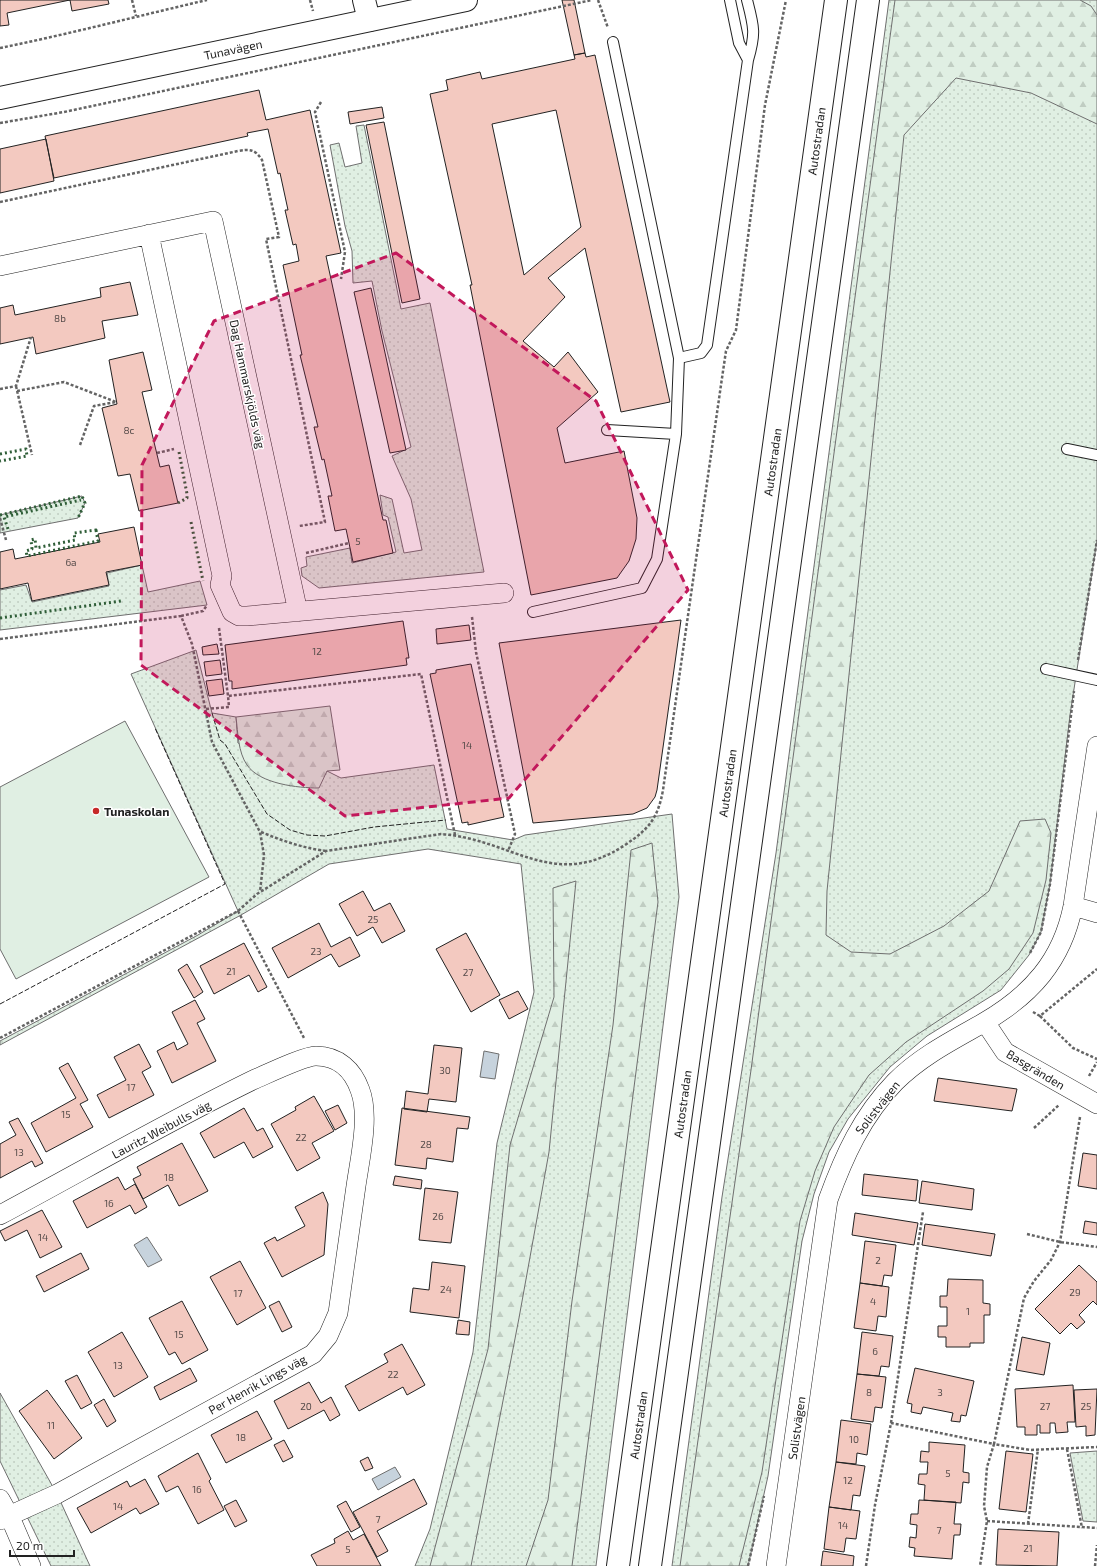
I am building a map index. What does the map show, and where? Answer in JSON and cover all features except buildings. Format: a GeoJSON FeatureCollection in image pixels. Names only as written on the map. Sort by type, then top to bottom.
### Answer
{"type":"FeatureCollection","features":[{"type":"Feature","properties":{"kind":"main road","name":"Tunavägen"},"geometry":{"type":"LineString","coordinates":[[0,98],[366,10],[466,0]]}},
{"type":"Feature","properties":{"kind":"main road","name":"Autostradan"},"geometry":{"type":"LineString","coordinates":[[618,1566],[836,0]]}},
{"type":"Feature","properties":{"kind":"main road"},"geometry":{"type":"LineString","coordinates":[[650,1566],[868,0]]}},
{"type":"Feature","properties":{"kind":"street","name":"Dag Hammarskjölds väg"},"geometry":{"type":"LineString","coordinates":[[0,266],[213,221],[298,612]]}},
{"type":"Feature","properties":{"kind":"street"},"geometry":{"type":"LineString","coordinates":[[149,234],[222,576],[220,585],[232,612],[239,616],[298,612],[504,593]]}},
{"type":"Feature","properties":{"kind":"street","name":"Solistvägen"},"geometry":{"type":"LineString","coordinates":[[776,1566],[828,1200],[843,1159],[865,1119],[895,1082],[931,1053],[985,1022],[1015,1002],[1035,982],[1056,956],[1068,929],[1073,906],[1097,746]]}},
{"type":"Feature","properties":{"kind":"street"},"geometry":{"type":"LineString","coordinates":[[1073,906],[1097,913]]}},
{"type":"Feature","properties":{"kind":"street","name":"Basgränden"},"geometry":{"type":"LineString","coordinates":[[985,1022],[1005,1052],[1083,1097]]}},
{"type":"Feature","properties":{"kind":"street","name":"Lauritz Weibulls väg"},"geometry":{"type":"LineString","coordinates":[[0,1215],[272,1071],[320,1056]]}},
{"type":"Feature","properties":{"kind":"street","name":"Per Henrik Lings väg"},"geometry":{"type":"LineString","coordinates":[[5,1519],[56,1494],[313,1354],[328,1336],[338,1313],[361,1150],[364,1104],[360,1090],[351,1071],[340,1062],[320,1056]]}},
{"type":"Feature","properties":{"kind":"street"},"geometry":{"type":"LineString","coordinates":[[0,1499],[5,1519],[32,1566]]}},
{"type":"Feature","properties":{"kind":"lane"},"geometry":{"type":"LineString","coordinates":[[730,0],[739,43],[748,60]]}},
{"type":"Feature","properties":{"kind":"lane"},"geometry":{"type":"LineString","coordinates":[[679,358],[701,353],[707,345],[748,60],[754,40],[754,27],[746,0]]}},
{"type":"Feature","properties":{"kind":"lane"},"geometry":{"type":"LineString","coordinates":[[533,612],[642,588],[657,559],[676,434],[679,358],[613,42]]}},
{"type":"Feature","properties":{"kind":"lane"},"geometry":{"type":"LineString","coordinates":[[607,430],[676,434]]}},
{"type":"Feature","properties":{"kind":"lane"},"geometry":{"type":"LineString","coordinates":[[1066,449],[1097,455]]}},
{"type":"Feature","properties":{"kind":"lane"},"geometry":{"type":"LineString","coordinates":[[1046,669],[1097,680]]}},
{"type":"Feature","properties":{"kind":"path"},"geometry":{"type":"LineString","coordinates":[[132,0],[136,16]]}},
{"type":"Feature","properties":{"kind":"path"},"geometry":{"type":"LineString","coordinates":[[0,48],[207,0]]}},
{"type":"Feature","properties":{"kind":"path"},"geometry":{"type":"LineString","coordinates":[[0,123],[377,46],[592,0]]}},
{"type":"Feature","properties":{"kind":"path"},"geometry":{"type":"LineString","coordinates":[[598,0],[613,42]]}},
{"type":"Feature","properties":{"kind":"path"},"geometry":{"type":"LineString","coordinates":[[260,832],[305,849],[326,851],[441,834],[455,835],[479,840],[508,851],[554,865],[574,865],[597,859],[617,850],[637,837],[654,819],[660,808],[726,351],[736,330],[766,106],[786,0]]}},
{"type":"Feature","properties":{"kind":"path"},"geometry":{"type":"LineString","coordinates":[[321,102],[315,112],[346,252],[341,279]]}},
{"type":"Feature","properties":{"kind":"path"},"geometry":{"type":"LineString","coordinates":[[30,338],[16,386],[32,456]]}},
{"type":"Feature","properties":{"kind":"path"},"geometry":{"type":"LineString","coordinates":[[17,391],[64,382],[116,402],[94,406],[80,446]]}},
{"type":"Feature","properties":{"kind":"path"},"geometry":{"type":"LineString","coordinates":[[0,389],[16,386]]}},
{"type":"Feature","properties":{"kind":"path"},"geometry":{"type":"LineString","coordinates":[[0,518],[6,540]]}},
{"type":"Feature","properties":{"kind":"path"},"geometry":{"type":"LineString","coordinates":[[286,557],[349,544]]}},
{"type":"Feature","properties":{"kind":"path"},"geometry":{"type":"LineString","coordinates":[[0,640],[181,616],[203,610],[220,585]]}},
{"type":"Feature","properties":{"kind":"path"},"geometry":{"type":"LineString","coordinates":[[469,596],[476,652],[515,834],[508,851]]}},
{"type":"Feature","properties":{"kind":"path"},"geometry":{"type":"LineString","coordinates":[[181,616],[192,644],[212,742],[260,832],[264,855],[260,892]]}},
{"type":"Feature","properties":{"kind":"path"},"geometry":{"type":"LineString","coordinates":[[206,709],[229,707],[219,628]]}},
{"type":"Feature","properties":{"kind":"path"},"geometry":{"type":"LineString","coordinates":[[228,696],[421,674],[455,835]]}},
{"type":"Feature","properties":{"kind":"path"},"geometry":{"type":"LineString","coordinates":[[0,1038],[238,911],[260,892],[326,851]]}},
{"type":"Feature","properties":{"kind":"path"},"geometry":{"type":"LineString","coordinates":[[238,911],[320,1056]]}},
{"type":"Feature","properties":{"kind":"path"},"geometry":{"type":"LineString","coordinates":[[1040,1016],[1097,969]]}},
{"type":"Feature","properties":{"kind":"path"},"geometry":{"type":"LineString","coordinates":[[1015,1002],[1040,1016],[1073,1048],[1097,1059]]}},
{"type":"Feature","properties":{"kind":"path"},"geometry":{"type":"LineString","coordinates":[[980,1566],[987,1521],[984,1506],[984,1492],[987,1467],[994,1444],[1024,1298],[1034,1281],[1051,1260],[1060,1242],[1083,1097],[1064,1100],[1034,1128]]}},
{"type":"Feature","properties":{"kind":"path"},"geometry":{"type":"LineString","coordinates":[[866,1566],[891,1423],[923,1212]]}},
{"type":"Feature","properties":{"kind":"path"},"geometry":{"type":"LineString","coordinates":[[1027,1234],[1060,1242],[1097,1247]]}},
{"type":"Feature","properties":{"kind":"path"},"geometry":{"type":"LineString","coordinates":[[891,1423],[994,1444],[1038,1449],[1097,1447]]}},
{"type":"Feature","properties":{"kind":"path"},"geometry":{"type":"LineString","coordinates":[[1028,1524],[1038,1449]]}},
{"type":"Feature","properties":{"kind":"path"},"geometry":{"type":"LineString","coordinates":[[1066,1449],[1082,1528]]}},
{"type":"Feature","properties":{"kind":"path"},"geometry":{"type":"LineString","coordinates":[[987,1521],[1097,1528]]}},
{"type":"Feature","properties":{"kind":"path"},"geometry":{"type":"LineString","coordinates":[[1095,1566],[1097,1545]]}},
{"type":"Feature","properties":{"kind":"highlighted area"},"geometry":{"type":"Polygon","coordinates":[[[396,253],[596,401],[688,590],[509,798],[345,816],[141,665],[142,465],[214,321],[396,253]]]}},
{"type":"Feature","properties":{"kind":"green space"},"geometry":{"type":"Polygon","coordinates":[[[889,0],[1097,0],[1097,540],[1070,715],[1050,884],[1041,932],[1029,955],[1001,990],[927,1036],[890,1067],[848,1119],[829,1152],[814,1194],[802,1241],[768,1476],[748,1566],[672,1566],[722,1197],[776,853],[889,0]]]}},
{"type":"Feature","properties":{"kind":"green space"},"geometry":{"type":"Polygon","coordinates":[[[895,0],[1080,0],[1091,6],[1097,15],[1097,124],[1031,93],[956,78],[904,135],[827,891],[826,935],[851,952],[890,954],[944,926],[989,891],[1020,821],[1045,819],[1051,833],[1046,880],[1033,933],[1009,969],[983,991],[906,1042],[869,1075],[834,1127],[815,1171],[800,1221],[762,1472],[739,1566],[680,1566],[751,1070],[895,0]]]}},
{"type":"Feature","properties":{"kind":"green space"},"geometry":{"type":"Polygon","coordinates":[[[364,125],[401,309],[430,303],[484,572],[319,588],[302,576],[301,568],[307,566],[306,557],[350,548],[352,563],[396,552],[388,517],[383,515],[380,495],[392,499],[404,553],[422,550],[411,499],[392,456],[411,447],[382,331],[372,281],[353,283],[352,251],[345,226],[330,145],[339,143],[345,167],[362,163],[356,126],[364,125]]]}},
{"type":"Feature","properties":{"kind":"green space"},"geometry":{"type":"Polygon","coordinates":[[[82,496],[85,503],[78,518],[0,533],[0,515],[82,496]]]}},
{"type":"Feature","properties":{"kind":"green space"},"geometry":{"type":"Polygon","coordinates":[[[142,565],[148,592],[200,581],[207,605],[0,630],[0,590],[26,585],[32,602],[109,586],[107,573],[142,565]]]}},
{"type":"Feature","properties":{"kind":"green space"},"geometry":{"type":"Polygon","coordinates":[[[196,650],[212,713],[236,717],[238,743],[327,771],[341,778],[434,765],[447,829],[513,840],[525,835],[672,814],[679,897],[596,1566],[415,1566],[430,1529],[473,1352],[497,1143],[534,992],[521,864],[428,849],[329,864],[241,915],[0,1045],[0,1041],[198,935],[238,911],[131,674],[196,650]]]}},
{"type":"Feature","properties":{"kind":"green space"},"geometry":{"type":"Polygon","coordinates":[[[330,706],[340,770],[327,771],[319,788],[290,786],[270,781],[261,777],[247,765],[240,748],[236,717],[330,706]]]}},
{"type":"Feature","properties":{"kind":"green space","name":"Tunaskolan"},"geometry":{"type":"Polygon","coordinates":[[[125,721],[209,877],[16,979],[0,949],[0,787],[125,721]]]}},
{"type":"Feature","properties":{"kind":"green space"},"geometry":{"type":"Polygon","coordinates":[[[652,843],[658,902],[572,1566],[526,1566],[548,1500],[572,1301],[613,1025],[631,850],[652,843]]]}},
{"type":"Feature","properties":{"kind":"green space"},"geometry":{"type":"Polygon","coordinates":[[[576,881],[549,1152],[519,1318],[471,1566],[430,1566],[488,1349],[510,1145],[554,997],[553,888],[576,881]]]}},
{"type":"Feature","properties":{"kind":"green space"},"geometry":{"type":"Polygon","coordinates":[[[0,1393],[57,1494],[90,1566],[51,1566],[0,1461],[0,1393]]]}},
{"type":"Feature","properties":{"kind":"green space"},"geometry":{"type":"Polygon","coordinates":[[[1097,1451],[1097,1522],[1083,1521],[1070,1453],[1097,1451]]]}},
{"type":"Feature","properties":{"kind":"shaded area"},"geometry":{"type":"Polygon","coordinates":[[[484,1051],[499,1054],[495,1079],[480,1077],[484,1051]]]}},
{"type":"Feature","properties":{"kind":"shaded area"},"geometry":{"type":"Polygon","coordinates":[[[147,1237],[162,1260],[148,1267],[134,1245],[147,1237]]]}},
{"type":"Feature","properties":{"kind":"shaded area"},"geometry":{"type":"Polygon","coordinates":[[[395,1467],[401,1477],[378,1490],[372,1479],[395,1467]]]}},
{"type":"Feature","properties":{"kind":"hedge"},"geometry":{"type":"LineString","coordinates":[[0,454],[26,449],[27,456],[0,461]]}},
{"type":"Feature","properties":{"kind":"hedge"},"geometry":{"type":"LineString","coordinates":[[178,503],[187,498],[179,452]]}},
{"type":"Feature","properties":{"kind":"hedge"},"geometry":{"type":"LineString","coordinates":[[0,515],[82,496],[85,503],[78,518]]}},
{"type":"Feature","properties":{"kind":"hedge"},"geometry":{"type":"LineString","coordinates":[[8,529],[4,517],[81,500]]}},
{"type":"Feature","properties":{"kind":"hedge"},"geometry":{"type":"LineString","coordinates":[[191,522],[203,581]]}},
{"type":"Feature","properties":{"kind":"hedge"},"geometry":{"type":"LineString","coordinates":[[96,530],[98,541],[27,556],[26,551],[32,549],[31,540],[35,539],[36,548],[75,540],[74,533],[96,530]]}},
{"type":"Feature","properties":{"kind":"hedge"},"geometry":{"type":"LineString","coordinates":[[0,618],[121,601]]}},
{"type":"Feature","properties":{"kind":"fence"},"geometry":{"type":"LineString","coordinates":[[212,713],[220,740],[225,744],[267,814],[290,830],[307,835],[325,836],[374,827],[446,820]]}},
{"type":"Feature","properties":{"kind":"fence"},"geometry":{"type":"LineString","coordinates":[[0,1004],[225,884],[155,728]]}},
{"type":"Feature","properties":{"kind":"place","name":"Tunaskolan"},"geometry":{"type":"Point","coordinates":[96,811]}}]}
